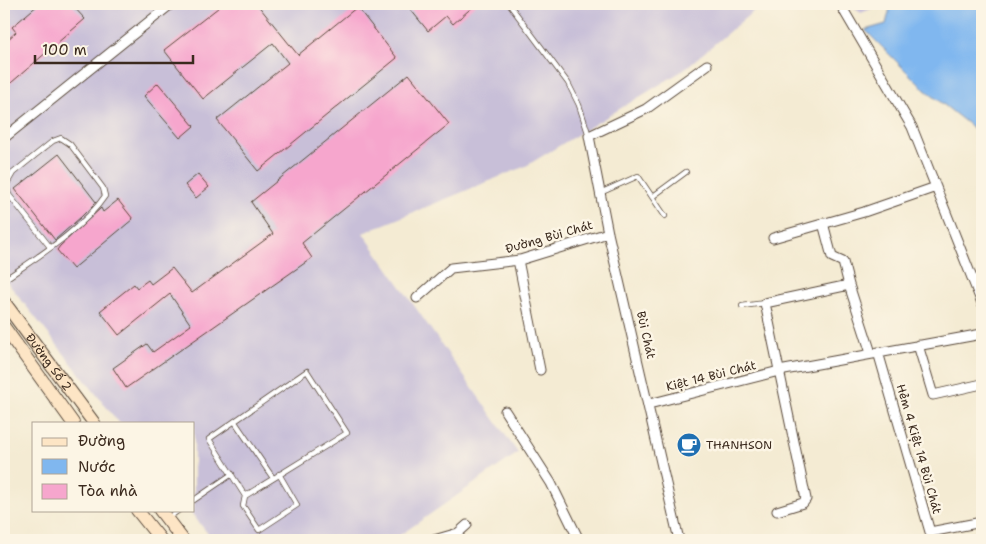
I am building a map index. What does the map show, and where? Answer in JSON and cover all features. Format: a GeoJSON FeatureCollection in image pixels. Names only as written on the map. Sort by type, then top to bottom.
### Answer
{"type":"FeatureCollection","features":[{"type":"Feature","properties":{"kind":"street"},"geometry":{"type":"LineString","coordinates":[[4,138],[171,4]]}},
{"type":"Feature","properties":{"kind":"street"},"geometry":{"type":"LineString","coordinates":[[840,4],[912,127],[982,303]]}},
{"type":"Feature","properties":{"kind":"street"},"geometry":{"type":"LineString","coordinates":[[589,136],[646,109],[707,65]]}},
{"type":"Feature","properties":{"kind":"street","name":"Bùi Chát"},"geometry":{"type":"LineString","coordinates":[[589,136],[608,233],[679,540]]}},
{"type":"Feature","properties":{"kind":"street"},"geometry":{"type":"LineString","coordinates":[[773,238],[864,212],[936,187]]}},
{"type":"Feature","properties":{"kind":"street"},"geometry":{"type":"LineString","coordinates":[[823,223],[829,251],[832,257],[844,264],[849,285],[874,353]]}},
{"type":"Feature","properties":{"kind":"street","name":"Đường Bùi Chát"},"geometry":{"type":"LineString","coordinates":[[417,298],[451,268],[518,260],[608,233]]}},
{"type":"Feature","properties":{"kind":"street"},"geometry":{"type":"LineString","coordinates":[[518,260],[540,370]]}},
{"type":"Feature","properties":{"kind":"street"},"geometry":{"type":"LineString","coordinates":[[777,511],[803,503],[806,499],[765,303],[849,285]]}},
{"type":"Feature","properties":{"kind":"street","name":"Đường Số 2"},"geometry":{"type":"LineString","coordinates":[[4,302],[93,422]]}},
{"type":"Feature","properties":{"kind":"street","name":"Đường Số 2"},"geometry":{"type":"LineString","coordinates":[[4,327],[72,422]]}},
{"type":"Feature","properties":{"kind":"street","name":"Kiệt 14 Bùi Chát"},"geometry":{"type":"LineString","coordinates":[[649,404],[779,371],[982,334]]}},
{"type":"Feature","properties":{"kind":"street"},"geometry":{"type":"LineString","coordinates":[[918,345],[933,394],[982,384]]}},
{"type":"Feature","properties":{"kind":"street","name":"Hẻm 4 Kiệt 14 Bùi Chát"},"geometry":{"type":"LineString","coordinates":[[874,353],[930,532],[982,522]]}},
{"type":"Feature","properties":{"kind":"street"},"geometry":{"type":"LineString","coordinates":[[505,411],[551,483],[579,540]]}},
{"type":"Feature","properties":{"kind":"street"},"geometry":{"type":"LineString","coordinates":[[140,512],[161,540]]}},
{"type":"Feature","properties":{"kind":"street"},"geometry":{"type":"LineString","coordinates":[[163,515],[183,540]]}},
{"type":"Feature","properties":{"kind":"street"},"geometry":{"type":"LineString","coordinates":[[434,540],[458,533],[467,525]]}},
{"type":"Feature","properties":{"kind":"lane"},"geometry":{"type":"LineString","coordinates":[[510,4],[568,83],[580,105],[589,136]]}},
{"type":"Feature","properties":{"kind":"lane"},"geometry":{"type":"LineString","coordinates":[[4,280],[50,247],[96,210],[105,196],[103,188],[70,144],[61,138],[53,141],[13,173],[6,185],[9,195],[50,247]]}},
{"type":"Feature","properties":{"kind":"lane"},"geometry":{"type":"LineString","coordinates":[[652,197],[686,172]]}},
{"type":"Feature","properties":{"kind":"lane"},"geometry":{"type":"LineString","coordinates":[[600,193],[636,175],[665,216]]}},
{"type":"Feature","properties":{"kind":"lane"},"geometry":{"type":"LineString","coordinates":[[742,306],[765,303]]}},
{"type":"Feature","properties":{"kind":"lane"},"geometry":{"type":"LineString","coordinates":[[245,496],[279,474],[347,433],[307,372],[209,439],[245,496],[243,506],[259,530],[297,505],[279,474]]}},
{"type":"Feature","properties":{"kind":"lane"},"geometry":{"type":"LineString","coordinates":[[235,422],[273,478]]}},
{"type":"Feature","properties":{"kind":"lane"},"geometry":{"type":"LineString","coordinates":[[195,499],[232,474]]}},
{"type":"Feature","properties":{"kind":"shaded area"},"geometry":{"type":"Polygon","coordinates":[[[4,4],[762,4],[682,71],[526,166],[363,233],[518,453],[393,540],[213,540],[191,512],[195,512],[195,422],[118,422],[4,278],[4,4]]]}},
{"type":"Feature","properties":{"kind":"shaded area"},"geometry":{"type":"Polygon","coordinates":[[[848,4],[883,4],[861,13],[848,4]]]}},
{"type":"Feature","properties":{"kind":"water"},"geometry":{"type":"Polygon","coordinates":[[[891,4],[982,4],[982,135],[924,89],[865,30],[886,24],[891,4]]]}},
{"type":"Feature","properties":{"kind":"building"},"geometry":{"type":"Polygon","coordinates":[[[39,4],[71,4],[85,19],[4,89],[4,43],[16,32],[12,27],[39,4]]]}},
{"type":"Feature","properties":{"kind":"building"},"geometry":{"type":"Polygon","coordinates":[[[223,4],[257,4],[298,55],[357,7],[397,58],[258,171],[217,120],[288,63],[273,43],[203,99],[164,50],[223,4]]]}},
{"type":"Feature","properties":{"kind":"building"},"geometry":{"type":"Polygon","coordinates":[[[406,4],[476,4],[453,24],[446,16],[428,31],[406,4]]]}},
{"type":"Feature","properties":{"kind":"building"},"geometry":{"type":"Polygon","coordinates":[[[409,74],[449,124],[302,243],[312,258],[126,388],[113,368],[147,344],[153,352],[191,325],[170,294],[119,335],[100,311],[134,284],[137,288],[148,280],[151,284],[172,268],[192,293],[273,234],[251,202],[409,74]]]}},
{"type":"Feature","properties":{"kind":"building"},"geometry":{"type":"Polygon","coordinates":[[[158,83],[194,126],[180,138],[144,96],[158,83]]]}},
{"type":"Feature","properties":{"kind":"building"},"geometry":{"type":"Polygon","coordinates":[[[59,154],[96,202],[55,240],[15,189],[59,154]]]}},
{"type":"Feature","properties":{"kind":"building"},"geometry":{"type":"Polygon","coordinates":[[[198,174],[209,187],[196,198],[185,185],[198,174]]]}},
{"type":"Feature","properties":{"kind":"building"},"geometry":{"type":"Polygon","coordinates":[[[118,200],[133,219],[73,269],[57,250],[101,208],[103,212],[118,200]]]}},
{"type":"Feature","properties":{"kind":"place","name":"THANHSON"},"geometry":{"type":"Point","coordinates":[689,445]}}]}
